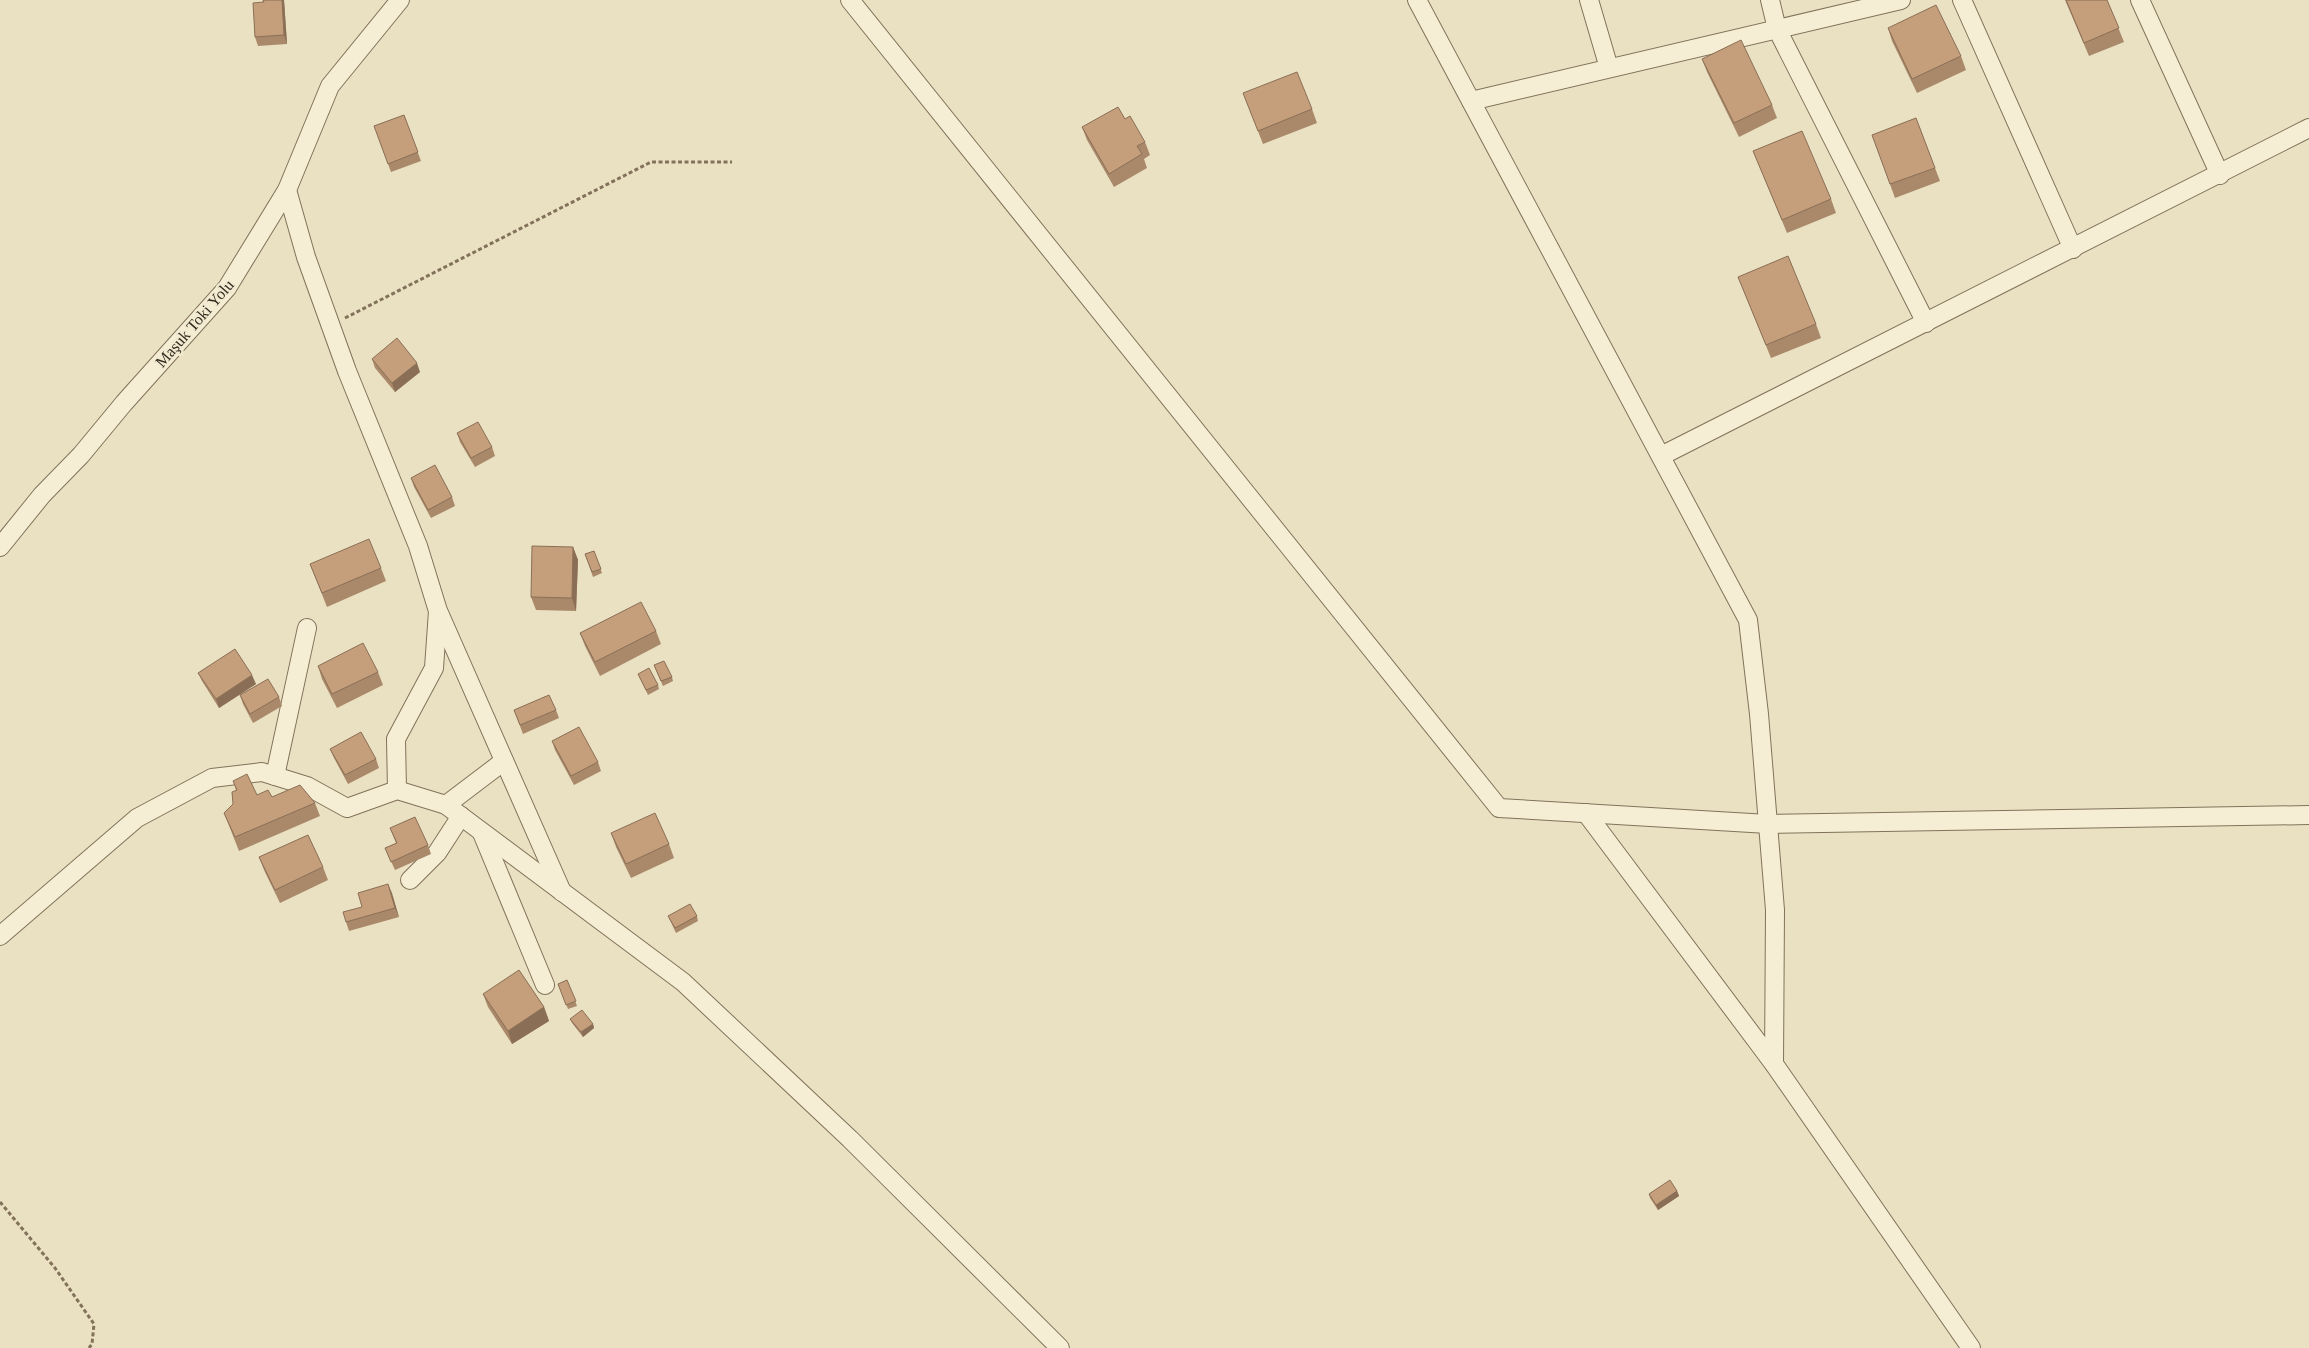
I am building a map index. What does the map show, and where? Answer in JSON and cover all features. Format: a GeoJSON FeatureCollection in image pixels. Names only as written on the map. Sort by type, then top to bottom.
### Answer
{"type":"FeatureCollection","features":[{"type":"Feature","properties":{"kind":"street","name":"Maşuk Toki Yolu"},"geometry":{"type":"LineString","coordinates":[[0,547],[42,495],[82,454],[124,403],[227,288],[287,190],[330,86],[400,0]]}},
{"type":"Feature","properties":{"kind":"street"},"geometry":{"type":"LineString","coordinates":[[850,0],[1498,808],[1768,824],[2309,815]]}},
{"type":"Feature","properties":{"kind":"street"},"geometry":{"type":"LineString","coordinates":[[1417,0],[1748,620],[1775,910],[1774,1064]]}},
{"type":"Feature","properties":{"kind":"street"},"geometry":{"type":"LineString","coordinates":[[1589,0],[1609,68]]}},
{"type":"Feature","properties":{"kind":"street"},"geometry":{"type":"LineString","coordinates":[[1770,0],[1777,29],[1926,323]]}},
{"type":"Feature","properties":{"kind":"street"},"geometry":{"type":"LineString","coordinates":[[1471,101],[1901,0]]}},
{"type":"Feature","properties":{"kind":"street"},"geometry":{"type":"LineString","coordinates":[[1962,0],[2073,249]]}},
{"type":"Feature","properties":{"kind":"street"},"geometry":{"type":"LineString","coordinates":[[2140,0],[2220,175]]}},
{"type":"Feature","properties":{"kind":"street"},"geometry":{"type":"LineString","coordinates":[[1661,456],[2220,175],[2309,128]]}},
{"type":"Feature","properties":{"kind":"street"},"geometry":{"type":"LineString","coordinates":[[287,190],[306,257],[331,326],[418,546],[438,611],[562,893]]}},
{"type":"Feature","properties":{"kind":"street"},"geometry":{"type":"LineString","coordinates":[[397,790],[396,740],[434,668],[438,611]]}},
{"type":"Feature","properties":{"kind":"street"},"geometry":{"type":"LineString","coordinates":[[275,776],[307,628]]}},
{"type":"Feature","properties":{"kind":"street"},"geometry":{"type":"LineString","coordinates":[[446,805],[504,761]]}},
{"type":"Feature","properties":{"kind":"street"},"geometry":{"type":"LineString","coordinates":[[0,936],[137,818],[212,778],[262,772],[307,786],[347,808],[397,790],[446,805],[684,982],[850,1139],[1060,1348]]}},
{"type":"Feature","properties":{"kind":"street"},"geometry":{"type":"LineString","coordinates":[[1586,814],[1774,1064],[1971,1348]]}},
{"type":"Feature","properties":{"kind":"street"},"geometry":{"type":"LineString","coordinates":[[410,880],[437,853],[460,816]]}},
{"type":"Feature","properties":{"kind":"street"},"geometry":{"type":"LineString","coordinates":[[481,831],[545,985]]}},
{"type":"Feature","properties":{"kind":"path"},"geometry":{"type":"LineString","coordinates":[[331,326],[651,162],[732,162]]}},
{"type":"Feature","properties":{"kind":"path"},"geometry":{"type":"LineString","coordinates":[[0,1202],[55,1268],[94,1324],[92,1344],[89,1348]]}},
{"type":"Feature","properties":{"kind":"building"},"geometry":{"type":"Polygon","coordinates":[[[263,0],[282,0],[284,35],[255,37],[253,3],[264,2],[263,0]]]}},
{"type":"Feature","properties":{"kind":"building"},"geometry":{"type":"Polygon","coordinates":[[[2066,0],[2107,0],[2119,28],[2084,43],[2066,0]]]}},
{"type":"Feature","properties":{"kind":"building"},"geometry":{"type":"Polygon","coordinates":[[[1936,5],[1961,56],[1912,79],[1888,28],[1936,5]]]}},
{"type":"Feature","properties":{"kind":"building"},"geometry":{"type":"Polygon","coordinates":[[[1741,40],[1772,105],[1734,123],[1702,59],[1741,40]]]}},
{"type":"Feature","properties":{"kind":"building"},"geometry":{"type":"Polygon","coordinates":[[[1297,72],[1312,109],[1258,131],[1243,93],[1297,72]]]}},
{"type":"Feature","properties":{"kind":"building"},"geometry":{"type":"Polygon","coordinates":[[[1118,107],[1125,119],[1130,116],[1145,142],[1137,146],[1142,154],[1109,174],[1082,127],[1118,107]]]}},
{"type":"Feature","properties":{"kind":"building"},"geometry":{"type":"Polygon","coordinates":[[[404,115],[418,152],[388,164],[374,126],[404,115]]]}},
{"type":"Feature","properties":{"kind":"building"},"geometry":{"type":"Polygon","coordinates":[[[1916,118],[1935,168],[1890,184],[1872,135],[1916,118]]]}},
{"type":"Feature","properties":{"kind":"building"},"geometry":{"type":"Polygon","coordinates":[[[1802,131],[1831,199],[1782,220],[1753,151],[1802,131]]]}},
{"type":"Feature","properties":{"kind":"building"},"geometry":{"type":"Polygon","coordinates":[[[1788,256],[1816,324],[1766,345],[1738,277],[1788,256]]]}},
{"type":"Feature","properties":{"kind":"building"},"geometry":{"type":"Polygon","coordinates":[[[397,338],[417,363],[392,383],[372,359],[397,338]]]}},
{"type":"Feature","properties":{"kind":"building"},"geometry":{"type":"Polygon","coordinates":[[[478,422],[492,447],[471,458],[457,433],[478,422]]]}},
{"type":"Feature","properties":{"kind":"building"},"geometry":{"type":"Polygon","coordinates":[[[435,465],[452,497],[428,510],[411,478],[435,465]]]}},
{"type":"Feature","properties":{"kind":"building"},"geometry":{"type":"Polygon","coordinates":[[[369,539],[381,568],[322,593],[310,564],[369,539]]]}},
{"type":"Feature","properties":{"kind":"building"},"geometry":{"type":"Polygon","coordinates":[[[532,546],[573,547],[572,598],[531,597],[532,546]]]}},
{"type":"Feature","properties":{"kind":"building"},"geometry":{"type":"Polygon","coordinates":[[[594,551],[601,569],[592,572],[585,554],[594,551]]]}},
{"type":"Feature","properties":{"kind":"building"},"geometry":{"type":"Polygon","coordinates":[[[641,602],[656,631],[595,662],[580,633],[641,602]]]}},
{"type":"Feature","properties":{"kind":"building"},"geometry":{"type":"Polygon","coordinates":[[[363,643],[378,672],[332,694],[318,666],[363,643]]]}},
{"type":"Feature","properties":{"kind":"building"},"geometry":{"type":"Polygon","coordinates":[[[235,649],[252,675],[216,699],[198,673],[235,649]]]}},
{"type":"Feature","properties":{"kind":"building"},"geometry":{"type":"Polygon","coordinates":[[[664,661],[672,677],[661,681],[654,665],[664,661]]]}},
{"type":"Feature","properties":{"kind":"building"},"geometry":{"type":"Polygon","coordinates":[[[649,668],[658,685],[646,690],[638,674],[649,668]]]}},
{"type":"Feature","properties":{"kind":"building"},"geometry":{"type":"Polygon","coordinates":[[[268,679],[279,697],[250,714],[240,695],[268,679]]]}},
{"type":"Feature","properties":{"kind":"building"},"geometry":{"type":"Polygon","coordinates":[[[549,695],[556,710],[520,725],[514,710],[549,695]]]}},
{"type":"Feature","properties":{"kind":"building"},"geometry":{"type":"Polygon","coordinates":[[[579,727],[598,762],[571,776],[552,741],[579,727]]]}},
{"type":"Feature","properties":{"kind":"building"},"geometry":{"type":"Polygon","coordinates":[[[361,732],[376,759],[345,775],[330,749],[361,732]]]}},
{"type":"Feature","properties":{"kind":"building"},"geometry":{"type":"Polygon","coordinates":[[[247,774],[257,795],[268,790],[272,797],[300,785],[315,803],[235,837],[224,813],[233,804],[232,792],[237,790],[233,781],[247,774]]]}},
{"type":"Feature","properties":{"kind":"building"},"geometry":{"type":"Polygon","coordinates":[[[655,813],[669,844],[626,864],[611,833],[655,813]]]}},
{"type":"Feature","properties":{"kind":"building"},"geometry":{"type":"Polygon","coordinates":[[[415,817],[428,845],[391,862],[385,848],[397,843],[390,828],[415,817]]]}},
{"type":"Feature","properties":{"kind":"building"},"geometry":{"type":"Polygon","coordinates":[[[308,835],[323,867],[275,890],[259,857],[308,835]]]}},
{"type":"Feature","properties":{"kind":"building"},"geometry":{"type":"Polygon","coordinates":[[[388,884],[395,908],[346,922],[343,912],[362,907],[358,893],[388,884]]]}},
{"type":"Feature","properties":{"kind":"building"},"geometry":{"type":"Polygon","coordinates":[[[690,904],[697,916],[675,928],[668,916],[690,904]]]}},
{"type":"Feature","properties":{"kind":"building"},"geometry":{"type":"Polygon","coordinates":[[[519,970],[544,1007],[508,1031],[483,994],[519,970]]]}},
{"type":"Feature","properties":{"kind":"building"},"geometry":{"type":"Polygon","coordinates":[[[567,980],[576,1001],[566,1005],[558,984],[567,980]]]}},
{"type":"Feature","properties":{"kind":"building"},"geometry":{"type":"Polygon","coordinates":[[[582,1010],[593,1024],[581,1032],[570,1019],[582,1010]]]}},
{"type":"Feature","properties":{"kind":"building"},"geometry":{"type":"Polygon","coordinates":[[[1670,1180],[1677,1191],[1656,1205],[1649,1194],[1670,1180]]]}}]}
